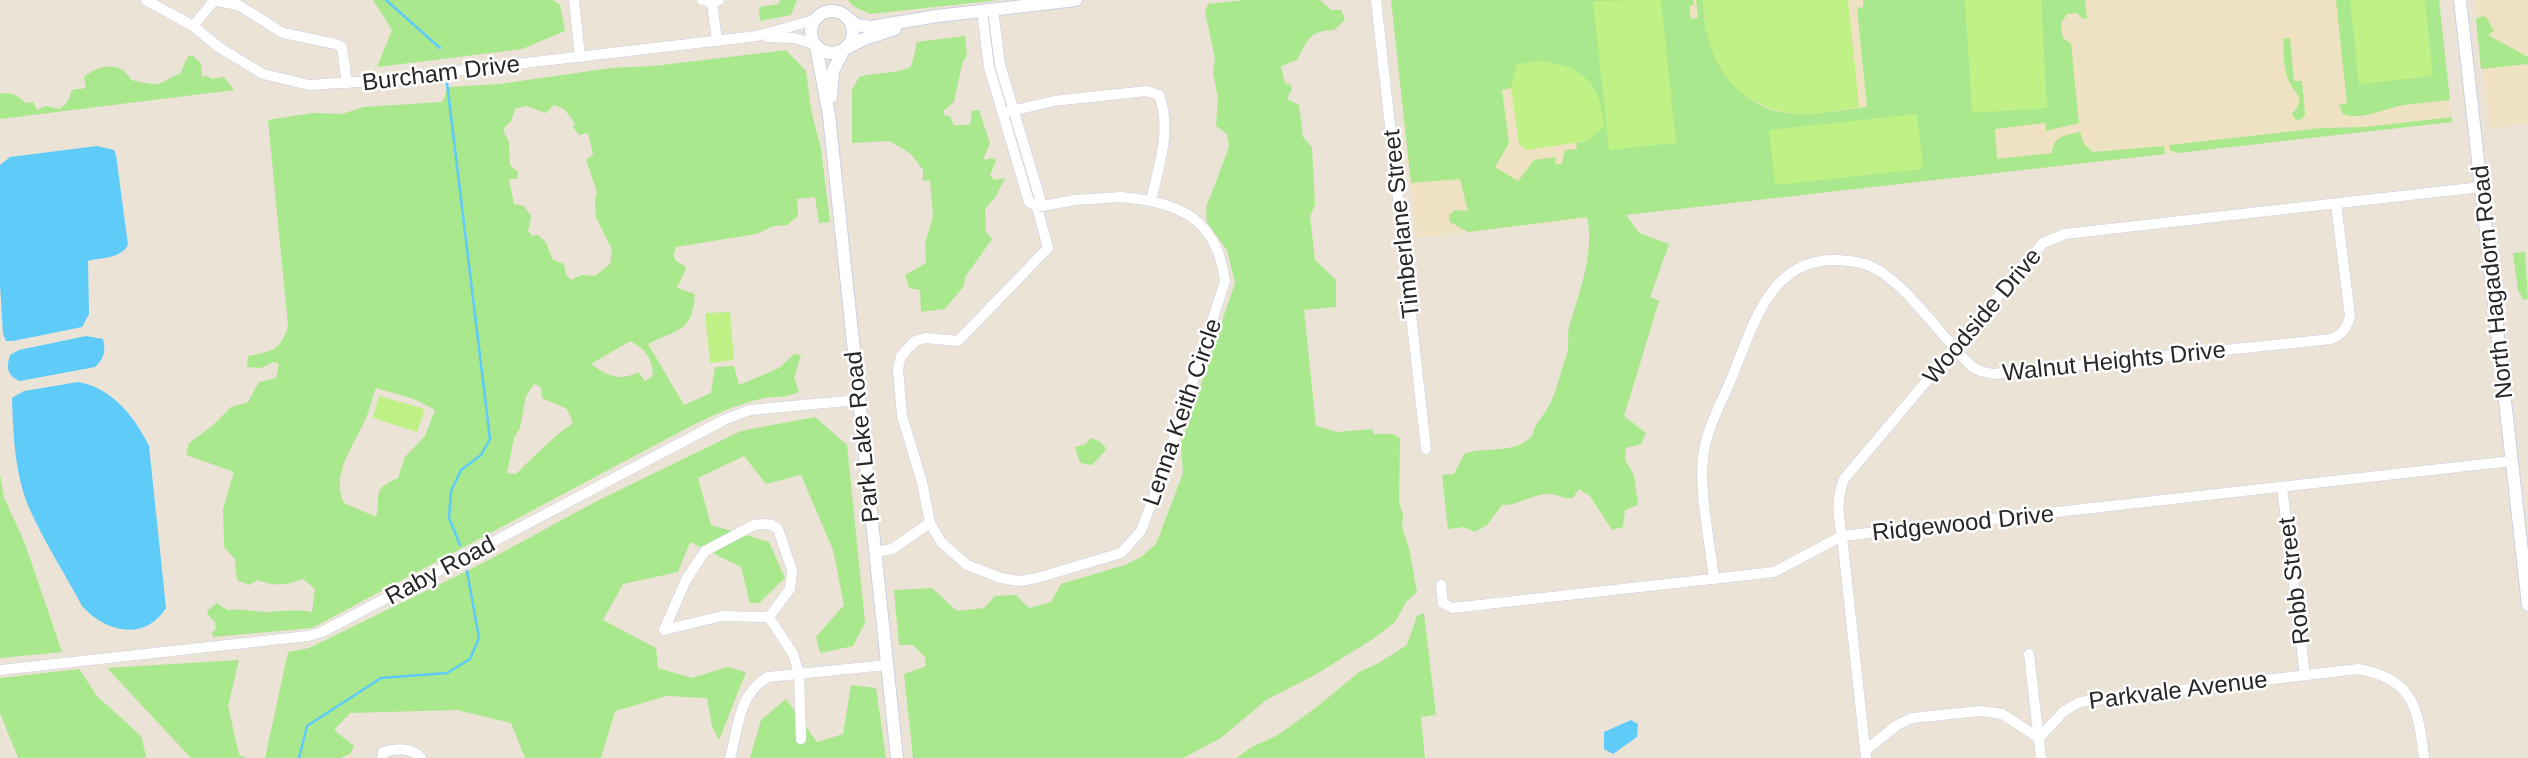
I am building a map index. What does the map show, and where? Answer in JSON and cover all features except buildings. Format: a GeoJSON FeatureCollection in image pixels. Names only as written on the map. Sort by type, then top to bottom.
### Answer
{"type":"FeatureCollection","features":[{"type":"Feature","properties":{"kind":"street","name":"Burcham Drive"},"geometry":{"type":"LineString","coordinates":[[146,0],[193,26],[220,48],[264,74],[309,85],[347,84],[757,36],[816,19]]}},
{"type":"Feature","properties":{"kind":"street"},"geometry":{"type":"LineString","coordinates":[[574,0],[580,57]]}},
{"type":"Feature","properties":{"kind":"street"},"geometry":{"type":"LineString","coordinates":[[818,0],[816,19],[811,31],[815,45],[829,54],[845,50],[864,39],[912,21]]}},
{"type":"Feature","properties":{"kind":"street"},"geometry":{"type":"LineString","coordinates":[[834,0],[854,32],[845,50]]}},
{"type":"Feature","properties":{"kind":"street"},"geometry":{"type":"LineString","coordinates":[[816,19],[831,11],[864,27],[1076,0]]}},
{"type":"Feature","properties":{"kind":"street","name":"Timberlane Street"},"geometry":{"type":"LineString","coordinates":[[1376,0],[1426,449]]}},
{"type":"Feature","properties":{"kind":"street","name":"North Hagadorn Road"},"geometry":{"type":"LineString","coordinates":[[2460,0],[2528,602]]}},
{"type":"Feature","properties":{"kind":"street"},"geometry":{"type":"LineString","coordinates":[[193,26],[213,1],[238,5],[283,33],[342,47],[347,84]]}},
{"type":"Feature","properties":{"kind":"street"},"geometry":{"type":"LineString","coordinates":[[711,1],[716,41]]}},
{"type":"Feature","properties":{"kind":"street","name":"Lenna Keith Circle"},"geometry":{"type":"LineString","coordinates":[[988,10],[1008,112],[1040,199],[1037,207],[1048,248],[958,341],[925,338],[915,341],[901,356],[898,369],[900,404],[922,482],[929,523],[942,542],[967,565],[1001,578],[1019,581],[1121,553],[1141,531],[1225,281],[1218,251],[1205,230],[1174,206],[1152,200],[1121,197],[1075,200],[1037,207]]}},
{"type":"Feature","properties":{"kind":"street","name":"Burcham Drive"},"geometry":{"type":"LineString","coordinates":[[757,36],[793,38],[815,45]]}},
{"type":"Feature","properties":{"kind":"street","name":"Park Lake Road"},"geometry":{"type":"LineString","coordinates":[[815,45],[829,115],[897,758]]}},
{"type":"Feature","properties":{"kind":"street","name":"Park Lake Road"},"geometry":{"type":"LineString","coordinates":[[829,115],[833,71],[845,50]]}},
{"type":"Feature","properties":{"kind":"street"},"geometry":{"type":"LineString","coordinates":[[1008,112],[1067,99],[1146,91],[1159,95],[1163,104],[1165,139],[1152,200]]}},
{"type":"Feature","properties":{"kind":"street","name":"Woodside Drive"},"geometry":{"type":"LineString","coordinates":[[1866,754],[1837,506],[1838,495],[1844,479],[2034,251],[2054,236],[2481,187]]}},
{"type":"Feature","properties":{"kind":"street","name":"Walnut Heights Drive"},"geometry":{"type":"LineString","coordinates":[[1714,579],[1703,453],[1710,429],[1759,312],[1773,289],[1788,274],[1807,264],[1828,260],[1852,261],[1874,268],[1895,282],[1955,349],[1980,371],[1993,374],[2332,339],[2341,335],[2350,316],[2336,204]]}},
{"type":"Feature","properties":{"kind":"street","name":"Raby Road"},"geometry":{"type":"LineString","coordinates":[[0,670],[308,636],[321,632],[726,419],[750,410],[858,400]]}},
{"type":"Feature","properties":{"kind":"street","name":"Ridgewood Drive"},"geometry":{"type":"LineString","coordinates":[[1441,585],[1443,603],[1452,608],[1714,579],[1781,570],[1842,536],[2512,461]]}},
{"type":"Feature","properties":{"kind":"street","name":"Robb Street"},"geometry":{"type":"LineString","coordinates":[[2282,487],[2305,675]]}},
{"type":"Feature","properties":{"kind":"street"},"geometry":{"type":"LineString","coordinates":[[875,552],[892,549],[929,523]]}},
{"type":"Feature","properties":{"kind":"street"},"geometry":{"type":"LineString","coordinates":[[763,524],[778,529],[792,570],[790,589],[769,617],[722,616],[664,630],[686,580],[705,551],[754,525],[763,524]]}},
{"type":"Feature","properties":{"kind":"street"},"geometry":{"type":"LineString","coordinates":[[769,617],[793,654],[799,673],[801,739]]}},
{"type":"Feature","properties":{"kind":"street"},"geometry":{"type":"LineString","coordinates":[[2029,654],[2041,758]]}},
{"type":"Feature","properties":{"kind":"street"},"geometry":{"type":"LineString","coordinates":[[730,758],[740,712],[756,684],[768,677],[886,664]]}},
{"type":"Feature","properties":{"kind":"street","name":"Parkvale Avenue"},"geometry":{"type":"LineString","coordinates":[[2039,738],[2064,711],[2080,702],[2358,669],[2379,673],[2397,683],[2415,707],[2424,758]]}},
{"type":"Feature","properties":{"kind":"street"},"geometry":{"type":"LineString","coordinates":[[1866,754],[1890,729],[1912,718],[1980,711],[2002,714],[2039,738]]}},
{"type":"Feature","properties":{"kind":"street"},"geometry":{"type":"LineString","coordinates":[[382,758],[383,752],[400,750],[412,751],[421,758]]}},
{"type":"Feature","properties":{"kind":"shaded area"},"geometry":{"type":"Polygon","coordinates":[[[1391,0],[2439,0],[2452,122],[1417,238],[1391,0]]]}},
{"type":"Feature","properties":{"kind":"shaded area"},"geometry":{"type":"Polygon","coordinates":[[[2475,0],[2528,0],[2528,124],[2489,128],[2475,0]]]}},
{"type":"Feature","properties":{"kind":"green space"},"geometry":{"type":"Polygon","coordinates":[[[373,0],[553,0],[560,5],[565,31],[522,49],[377,67],[392,30],[373,0]]]}},
{"type":"Feature","properties":{"kind":"green space"},"geometry":{"type":"Polygon","coordinates":[[[780,0],[797,0],[791,15],[760,21],[759,7],[779,4],[780,0]]]}},
{"type":"Feature","properties":{"kind":"green space"},"geometry":{"type":"Polygon","coordinates":[[[848,0],[1000,0],[870,14],[853,6],[848,0]]]}},
{"type":"Feature","properties":{"kind":"green space"},"geometry":{"type":"Polygon","coordinates":[[[1245,0],[1320,0],[1331,10],[1341,10],[1345,20],[1334,30],[1314,34],[1297,60],[1281,66],[1285,83],[1292,88],[1287,99],[1299,105],[1303,137],[1312,147],[1315,205],[1310,216],[1315,260],[1336,280],[1336,307],[1304,310],[1316,426],[1337,432],[1372,429],[1374,434],[1393,434],[1400,438],[1399,503],[1417,592],[1406,602],[1395,622],[1373,639],[1313,676],[1266,700],[1221,738],[1183,758],[913,758],[904,674],[926,666],[925,657],[913,645],[899,645],[894,590],[932,588],[957,611],[984,608],[995,596],[1016,595],[1029,608],[1051,602],[1061,584],[1125,565],[1141,557],[1156,544],[1183,473],[1181,443],[1235,283],[1227,250],[1207,223],[1206,208],[1229,147],[1227,134],[1216,126],[1218,98],[1213,73],[1215,59],[1205,11],[1208,4],[1245,0]]]}},
{"type":"Feature","properties":{"kind":"green space"},"geometry":{"type":"Polygon","coordinates":[[[1391,0],[1693,0],[1694,5],[1689,6],[1691,19],[1698,18],[1696,0],[1703,0],[1705,24],[1711,45],[1733,83],[1754,102],[1766,108],[1802,114],[1867,107],[1857,8],[1863,7],[1863,0],[2085,0],[2087,19],[2077,13],[2067,14],[2061,23],[2063,38],[2071,44],[2079,123],[2046,131],[2045,123],[1995,129],[1997,159],[2052,153],[2058,140],[2065,135],[2080,132],[2084,144],[2093,152],[2164,146],[2165,154],[1626,215],[1639,233],[1669,244],[1650,297],[1659,301],[1624,416],[1646,433],[1641,444],[1626,448],[1625,460],[1634,475],[1638,505],[1625,510],[1623,527],[1612,530],[1590,496],[1579,489],[1573,498],[1545,494],[1502,505],[1487,525],[1475,532],[1464,527],[1448,529],[1442,475],[1454,474],[1464,454],[1524,443],[1531,437],[1550,403],[1567,352],[1569,327],[1587,259],[1589,231],[1587,217],[1468,232],[1450,222],[1449,215],[1455,210],[1468,211],[1460,179],[1411,183],[1391,0]],[[1517,64],[1511,88],[1502,90],[1509,143],[1495,167],[1518,181],[1534,160],[1556,157],[1555,164],[1562,164],[1565,150],[1577,149],[1576,143],[1588,141],[1517,64]]]}},
{"type":"Feature","properties":{"kind":"green space"},"geometry":{"type":"Polygon","coordinates":[[[1661,0],[1676,143],[1609,150],[1593,1],[1661,0]]]}},
{"type":"Feature","properties":{"kind":"green space"},"geometry":{"type":"Polygon","coordinates":[[[1703,0],[1848,0],[1859,107],[1806,114],[1778,111],[1752,100],[1730,82],[1715,58],[1708,37],[1703,0]]]}},
{"type":"Feature","properties":{"kind":"green space"},"geometry":{"type":"Polygon","coordinates":[[[1965,0],[2041,0],[2047,108],[1972,113],[1965,0]]]}},
{"type":"Feature","properties":{"kind":"green space"},"geometry":{"type":"Polygon","coordinates":[[[2336,0],[2439,0],[2450,100],[2404,105],[2366,115],[2343,114],[2339,105],[2347,103],[2336,0]]]}},
{"type":"Feature","properties":{"kind":"green space"},"geometry":{"type":"Polygon","coordinates":[[[2350,0],[2425,0],[2433,76],[2359,84],[2350,0]]]}},
{"type":"Feature","properties":{"kind":"green space"},"geometry":{"type":"Polygon","coordinates":[[[2483,16],[2494,31],[2488,35],[2528,57],[2528,64],[2481,69],[2476,19],[2483,16]]]}},
{"type":"Feature","properties":{"kind":"green space"},"geometry":{"type":"Polygon","coordinates":[[[965,36],[967,55],[962,64],[954,102],[943,111],[944,115],[950,116],[954,125],[970,125],[972,111],[979,110],[990,143],[983,160],[996,160],[990,176],[995,180],[1005,178],[996,196],[985,209],[986,232],[992,239],[965,277],[964,286],[945,309],[921,312],[920,290],[909,288],[905,275],[926,263],[925,244],[933,216],[930,180],[923,181],[923,170],[911,154],[890,141],[852,143],[852,90],[859,77],[911,66],[917,42],[965,36]]]}},
{"type":"Feature","properties":{"kind":"green space"},"geometry":{"type":"Polygon","coordinates":[[[2290,38],[2294,81],[2302,81],[2305,114],[2302,119],[2296,120],[2292,114],[2299,99],[2288,79],[2284,59],[2283,39],[2290,38]]]}},
{"type":"Feature","properties":{"kind":"green space"},"geometry":{"type":"Polygon","coordinates":[[[786,50],[806,71],[811,109],[821,149],[830,222],[819,223],[815,197],[797,199],[798,216],[787,225],[774,226],[756,234],[676,247],[673,255],[676,261],[685,266],[677,288],[695,294],[691,316],[682,328],[648,344],[684,405],[711,393],[715,367],[734,366],[739,385],[779,368],[794,354],[801,355],[794,378],[799,392],[750,401],[696,424],[312,628],[213,637],[215,622],[207,614],[217,603],[227,610],[312,612],[315,589],[303,579],[281,584],[258,580],[249,585],[237,580],[235,559],[224,547],[223,509],[234,472],[186,455],[189,443],[211,427],[231,407],[248,402],[259,382],[276,378],[279,364],[273,362],[261,368],[247,367],[248,356],[278,346],[288,326],[268,120],[313,113],[342,114],[363,107],[442,102],[448,87],[499,84],[611,68],[654,66],[786,50]],[[554,105],[546,113],[526,106],[515,109],[511,121],[503,129],[509,143],[510,165],[518,172],[517,179],[509,179],[514,204],[524,206],[531,216],[528,231],[532,236],[538,235],[545,241],[553,260],[564,264],[566,275],[571,280],[581,275],[595,276],[610,264],[612,250],[596,217],[597,192],[586,160],[593,154],[588,133],[579,135],[573,127],[575,123],[564,109],[554,105]],[[630,341],[591,364],[603,372],[619,377],[638,372],[645,381],[653,376],[647,355],[630,341]],[[534,384],[526,396],[507,473],[516,474],[573,423],[567,409],[542,398],[541,387],[534,384]],[[376,388],[367,416],[345,461],[340,493],[344,503],[376,517],[380,490],[398,478],[405,457],[425,436],[435,410],[414,399],[376,388]]]}},
{"type":"Feature","properties":{"kind":"green space"},"geometry":{"type":"Polygon","coordinates":[[[188,56],[193,56],[201,63],[202,77],[224,77],[234,90],[0,119],[0,94],[14,95],[25,103],[33,102],[37,110],[46,106],[60,109],[68,101],[72,90],[86,88],[84,77],[103,67],[122,69],[131,80],[158,84],[180,74],[188,56]]]}},
{"type":"Feature","properties":{"kind":"green space"},"geometry":{"type":"Polygon","coordinates":[[[1541,61],[1579,73],[1594,89],[1604,127],[1588,141],[1526,150],[1519,144],[1511,88],[1517,64],[1541,61]]]}},
{"type":"Feature","properties":{"kind":"green space"},"geometry":{"type":"Polygon","coordinates":[[[1917,114],[1923,169],[1775,185],[1769,130],[1917,114]]]}},
{"type":"Feature","properties":{"kind":"green space"},"geometry":{"type":"Polygon","coordinates":[[[2452,117],[2452,122],[2178,153],[2170,150],[2169,145],[2321,128],[2365,127],[2452,117]]]}},
{"type":"Feature","properties":{"kind":"green space"},"geometry":{"type":"Polygon","coordinates":[[[2525,252],[2528,299],[2523,300],[2518,290],[2513,253],[2525,252]]]}},
{"type":"Feature","properties":{"kind":"green space"},"geometry":{"type":"Polygon","coordinates":[[[730,312],[734,360],[710,363],[705,313],[730,312]]]}},
{"type":"Feature","properties":{"kind":"green space"},"geometry":{"type":"Polygon","coordinates":[[[379,396],[425,409],[417,432],[373,418],[379,396]]]}},
{"type":"Feature","properties":{"kind":"green space"},"geometry":{"type":"Polygon","coordinates":[[[815,417],[847,445],[865,623],[853,646],[820,653],[816,637],[844,605],[833,550],[801,475],[766,484],[744,456],[698,478],[711,525],[769,542],[785,578],[759,603],[750,603],[741,567],[690,542],[678,572],[623,584],[603,620],[656,648],[658,668],[692,678],[727,667],[746,672],[719,740],[712,726],[707,698],[667,696],[615,711],[601,758],[525,758],[511,723],[457,710],[350,713],[334,730],[354,746],[350,754],[340,758],[265,758],[288,652],[309,648],[481,564],[597,501],[741,431],[815,417]]]}},
{"type":"Feature","properties":{"kind":"green space"},"geometry":{"type":"Polygon","coordinates":[[[1090,438],[1099,441],[1106,448],[1092,465],[1080,463],[1075,447],[1086,444],[1090,438]]]}},
{"type":"Feature","properties":{"kind":"green space"},"geometry":{"type":"Polygon","coordinates":[[[0,474],[4,498],[24,541],[62,652],[0,658],[0,474]]]}},
{"type":"Feature","properties":{"kind":"green space"},"geometry":{"type":"Polygon","coordinates":[[[1424,613],[1436,715],[1421,717],[1425,758],[1236,758],[1278,735],[1359,672],[1407,645],[1417,616],[1424,613]]]}},
{"type":"Feature","properties":{"kind":"green space"},"geometry":{"type":"Polygon","coordinates":[[[239,660],[228,706],[239,755],[246,758],[191,758],[107,668],[239,660]]]}},
{"type":"Feature","properties":{"kind":"green space"},"geometry":{"type":"Polygon","coordinates":[[[79,669],[97,696],[141,736],[146,756],[144,758],[18,758],[0,713],[0,678],[79,669]]]}},
{"type":"Feature","properties":{"kind":"green space"},"geometry":{"type":"Polygon","coordinates":[[[851,685],[876,688],[886,758],[750,758],[761,720],[786,699],[817,742],[843,734],[851,685]]]}},
{"type":"Feature","properties":{"kind":"water"},"geometry":{"type":"Polygon","coordinates":[[[97,146],[114,150],[116,155],[128,245],[116,255],[88,261],[89,314],[82,327],[6,341],[3,334],[0,284],[0,165],[10,157],[97,146]]]}},
{"type":"Feature","properties":{"kind":"water"},"geometry":{"type":"Polygon","coordinates":[[[86,336],[103,339],[104,354],[95,367],[20,381],[12,377],[8,364],[10,355],[19,350],[86,336]]]}},
{"type":"Feature","properties":{"kind":"water"},"geometry":{"type":"Polygon","coordinates":[[[78,382],[101,390],[121,405],[137,424],[149,446],[166,608],[147,626],[136,629],[113,627],[91,615],[82,606],[36,522],[21,483],[14,441],[12,398],[24,391],[78,382]]]}},
{"type":"Feature","properties":{"kind":"water"},"geometry":{"type":"Polygon","coordinates":[[[1631,720],[1638,724],[1637,737],[1613,754],[1604,749],[1604,732],[1631,720]]]}},
{"type":"Feature","properties":{"kind":"waterway"},"geometry":{"type":"LineString","coordinates":[[386,0],[440,48]]}},
{"type":"Feature","properties":{"kind":"waterway"},"geometry":{"type":"LineString","coordinates":[[447,83],[490,439],[481,455],[461,470],[451,491],[449,518],[460,545]]}},
{"type":"Feature","properties":{"kind":"waterway"},"geometry":{"type":"LineString","coordinates":[[299,758],[307,726],[381,678],[447,673],[470,659],[479,638],[467,571]]}}]}
